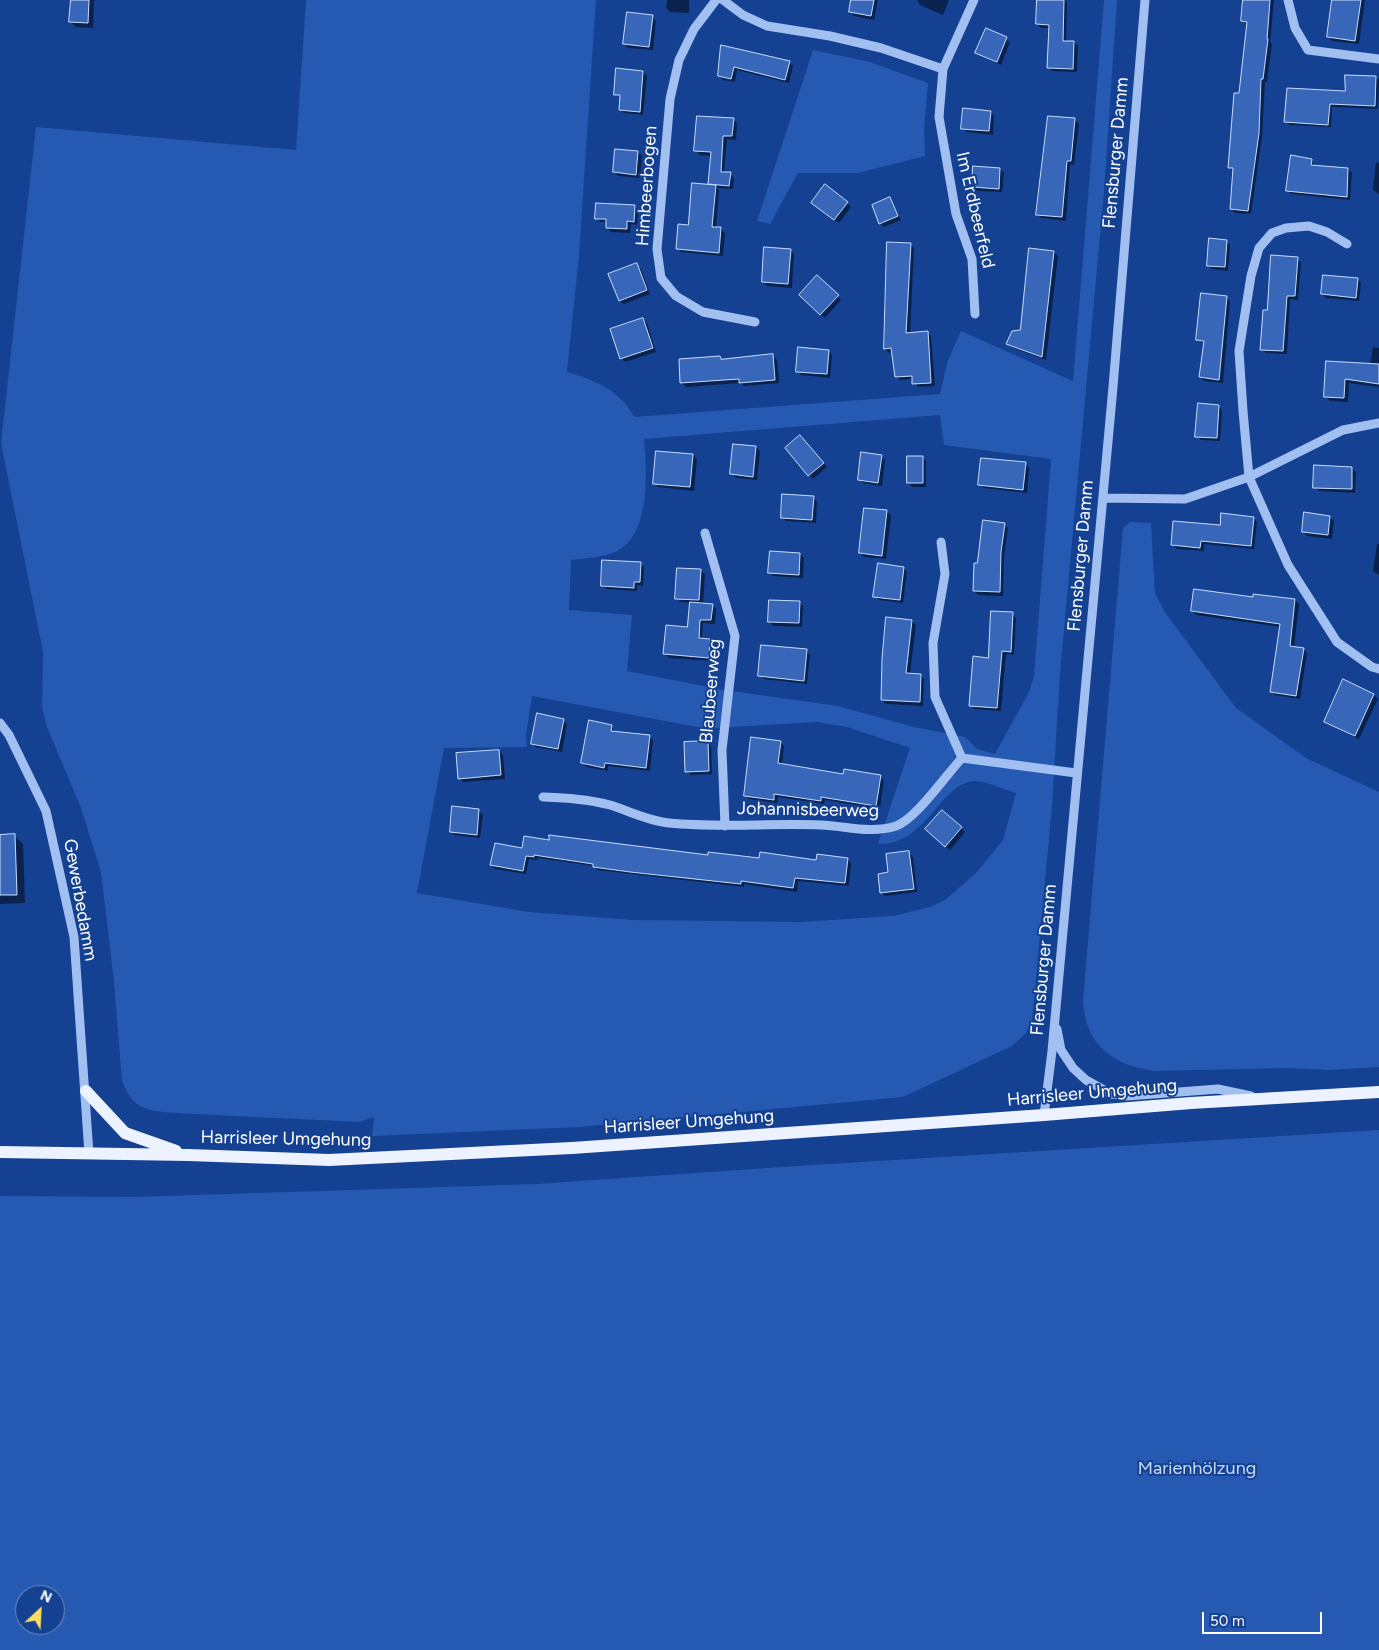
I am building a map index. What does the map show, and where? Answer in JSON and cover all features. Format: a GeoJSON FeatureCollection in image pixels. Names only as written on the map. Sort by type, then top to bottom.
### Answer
{"type":"FeatureCollection","features":[{"type":"Feature","properties":{"kind":"main road"},"geometry":{"type":"LineString","coordinates":[[86,1091],[125,1134],[188,1154]]}},
{"type":"Feature","properties":{"kind":"main road","name":"Harrisleer Umgehung"},"geometry":{"type":"LineString","coordinates":[[0,1152],[188,1154],[329,1160],[572,1148],[1379,1092]]}},
{"type":"Feature","properties":{"kind":"street","name":"Himbeerbogen"},"geometry":{"type":"LineString","coordinates":[[716,0],[694,29],[680,60],[670,99],[657,250],[661,278],[676,296],[703,312],[755,322]]}},
{"type":"Feature","properties":{"kind":"street"},"geometry":{"type":"LineString","coordinates":[[722,0],[743,15],[767,26],[830,36],[882,48],[943,69]]}},
{"type":"Feature","properties":{"kind":"street","name":"Im Erdbeerfeld"},"geometry":{"type":"LineString","coordinates":[[974,0],[943,69],[939,118],[956,214],[972,259],[975,314]]}},
{"type":"Feature","properties":{"kind":"street","name":"Flensburger Damm"},"geometry":{"type":"LineString","coordinates":[[1044,1115],[1055,1017],[1145,0]]}},
{"type":"Feature","properties":{"kind":"street"},"geometry":{"type":"LineString","coordinates":[[1288,0],[1295,28],[1308,50],[1379,59]]}},
{"type":"Feature","properties":{"kind":"street"},"geometry":{"type":"LineString","coordinates":[[1347,244],[1328,232],[1309,226],[1286,228],[1272,233],[1259,248],[1251,276],[1239,351],[1249,477],[1288,565],[1337,642],[1372,667],[1379,669]]}},
{"type":"Feature","properties":{"kind":"street"},"geometry":{"type":"LineString","coordinates":[[1102,498],[1185,499],[1249,477],[1343,430],[1379,424]]}},
{"type":"Feature","properties":{"kind":"street","name":"Blaubeerweg"},"geometry":{"type":"LineString","coordinates":[[705,533],[735,636],[722,750],[725,826]]}},
{"type":"Feature","properties":{"kind":"street"},"geometry":{"type":"LineString","coordinates":[[941,542],[945,574],[933,643],[935,697],[962,758],[1076,773]]}},
{"type":"Feature","properties":{"kind":"street","name":"Gewerbedamm"},"geometry":{"type":"LineString","coordinates":[[0,723],[9,735],[46,811],[74,937],[89,1154]]}},
{"type":"Feature","properties":{"kind":"street","name":"Johannisbeerweg"},"geometry":{"type":"LineString","coordinates":[[542,797],[578,799],[608,805],[666,823],[725,826],[836,825],[872,831],[897,826],[919,810],[962,758]]}},
{"type":"Feature","properties":{"kind":"street"},"geometry":{"type":"LineString","coordinates":[[1055,1017],[1061,1050],[1073,1068],[1086,1080],[1111,1094],[1127,1096],[1218,1089],[1266,1099]]}},
{"type":"Feature","properties":{"kind":"green space"},"geometry":{"type":"Polygon","coordinates":[[[306,0],[596,0],[579,255],[567,372],[606,387],[622,400],[634,417],[940,394],[948,360],[961,331],[1073,381],[1104,0],[1117,0],[1104,192],[1060,673],[1052,806],[1032,1021],[1025,1034],[1012,1046],[903,1097],[579,1127],[372,1136],[374,1117],[359,1122],[174,1113],[141,1107],[131,1098],[122,1081],[114,982],[101,872],[81,808],[47,727],[42,707],[43,652],[1,443],[36,127],[296,150],[306,0]],[[940,415],[644,439],[646,486],[640,521],[624,547],[610,554],[571,560],[569,610],[632,615],[627,671],[724,690],[838,706],[914,727],[965,737],[977,749],[995,754],[1029,692],[1034,676],[1051,459],[944,445],[940,415]],[[532,696],[526,735],[527,747],[444,748],[417,893],[529,912],[633,920],[800,922],[893,916],[930,907],[945,900],[976,873],[1003,840],[1016,793],[980,781],[963,784],[952,792],[909,835],[895,842],[878,844],[910,748],[847,727],[817,722],[714,728],[697,727],[532,696]]]}},
{"type":"Feature","properties":{"kind":"green space"},"geometry":{"type":"Polygon","coordinates":[[[813,50],[870,62],[928,83],[924,129],[925,156],[858,173],[798,173],[770,224],[757,221],[813,50]]]}},
{"type":"Feature","properties":{"kind":"green space"},"geometry":{"type":"Polygon","coordinates":[[[1130,522],[1151,523],[1155,593],[1164,611],[1236,708],[1306,758],[1379,792],[1379,1067],[1328,1070],[1285,1068],[1155,1071],[1127,1064],[1115,1058],[1104,1051],[1089,1030],[1083,1001],[1123,528],[1130,522]]]}},
{"type":"Feature","properties":{"kind":"green space","name":"Marienhölzung"},"geometry":{"type":"Polygon","coordinates":[[[1379,1130],[1379,1650],[0,1650],[0,1196],[134,1197],[537,1184],[1379,1130]]]}},
{"type":"Feature","properties":{"kind":"building"},"geometry":{"type":"Polygon","coordinates":[[[71,0],[89,0],[88,23],[69,22],[71,0]]]}},
{"type":"Feature","properties":{"kind":"building"},"geometry":{"type":"Polygon","coordinates":[[[851,0],[874,0],[871,16],[849,12],[851,0]]]}},
{"type":"Feature","properties":{"kind":"building"},"geometry":{"type":"Polygon","coordinates":[[[1037,0],[1064,0],[1063,41],[1074,41],[1073,69],[1047,68],[1049,25],[1036,24],[1037,0]]]}},
{"type":"Feature","properties":{"kind":"building"},"geometry":{"type":"Polygon","coordinates":[[[1243,0],[1270,0],[1268,39],[1263,79],[1261,79],[1259,133],[1248,211],[1230,209],[1233,168],[1228,168],[1234,93],[1239,93],[1247,22],[1241,21],[1243,0]]]}},
{"type":"Feature","properties":{"kind":"building"},"geometry":{"type":"Polygon","coordinates":[[[1332,0],[1361,0],[1355,41],[1327,37],[1332,0]]]}},
{"type":"Feature","properties":{"kind":"building"},"geometry":{"type":"Polygon","coordinates":[[[627,12],[653,15],[649,47],[623,44],[627,12]]]}},
{"type":"Feature","properties":{"kind":"building"},"geometry":{"type":"Polygon","coordinates":[[[986,28],[1007,37],[997,62],[975,53],[986,28]]]}},
{"type":"Feature","properties":{"kind":"building"},"geometry":{"type":"Polygon","coordinates":[[[721,45],[790,61],[785,80],[734,67],[731,79],[718,76],[721,45]]]}},
{"type":"Feature","properties":{"kind":"building"},"geometry":{"type":"Polygon","coordinates":[[[616,68],[643,71],[640,112],[619,110],[620,95],[614,95],[616,68]]]}},
{"type":"Feature","properties":{"kind":"building"},"geometry":{"type":"Polygon","coordinates":[[[1345,75],[1376,76],[1375,106],[1330,104],[1328,125],[1284,122],[1287,88],[1345,91],[1345,75]]]}},
{"type":"Feature","properties":{"kind":"building"},"geometry":{"type":"Polygon","coordinates":[[[963,108],[991,111],[989,131],[961,129],[963,108]]]}},
{"type":"Feature","properties":{"kind":"building"},"geometry":{"type":"Polygon","coordinates":[[[697,116],[734,118],[732,136],[723,136],[721,172],[731,172],[729,186],[708,184],[711,152],[694,151],[697,116]]]}},
{"type":"Feature","properties":{"kind":"building"},"geometry":{"type":"Polygon","coordinates":[[[1048,116],[1075,118],[1071,161],[1067,161],[1062,217],[1036,215],[1048,116]]]}},
{"type":"Feature","properties":{"kind":"building"},"geometry":{"type":"Polygon","coordinates":[[[615,149],[638,151],[636,175],[613,172],[615,149]]]}},
{"type":"Feature","properties":{"kind":"building"},"geometry":{"type":"Polygon","coordinates":[[[1291,155],[1312,159],[1311,165],[1348,168],[1347,197],[1286,191],[1291,155]]]}},
{"type":"Feature","properties":{"kind":"building"},"geometry":{"type":"Polygon","coordinates":[[[973,166],[1000,168],[999,189],[972,187],[973,166]]]}},
{"type":"Feature","properties":{"kind":"building"},"geometry":{"type":"Polygon","coordinates":[[[692,183],[716,185],[712,227],[721,227],[719,253],[676,249],[678,224],[688,225],[692,183]]]}},
{"type":"Feature","properties":{"kind":"building"},"geometry":{"type":"Polygon","coordinates":[[[825,184],[848,202],[834,220],[811,203],[825,184]]]}},
{"type":"Feature","properties":{"kind":"building"},"geometry":{"type":"Polygon","coordinates":[[[890,197],[898,216],[879,224],[872,205],[890,197]]]}},
{"type":"Feature","properties":{"kind":"building"},"geometry":{"type":"Polygon","coordinates":[[[596,203],[635,205],[634,222],[627,221],[627,229],[606,228],[606,219],[595,219],[596,203]]]}},
{"type":"Feature","properties":{"kind":"building"},"geometry":{"type":"Polygon","coordinates":[[[1209,238],[1227,240],[1225,267],[1207,266],[1209,238]]]}},
{"type":"Feature","properties":{"kind":"building"},"geometry":{"type":"Polygon","coordinates":[[[887,242],[911,243],[906,333],[928,331],[931,383],[912,384],[912,376],[895,377],[891,348],[884,349],[887,242]]]}},
{"type":"Feature","properties":{"kind":"building"},"geometry":{"type":"Polygon","coordinates":[[[764,247],[791,249],[788,284],[762,282],[764,247]]]}},
{"type":"Feature","properties":{"kind":"building"},"geometry":{"type":"Polygon","coordinates":[[[1029,248],[1054,251],[1042,357],[1006,344],[1012,331],[1020,330],[1029,248]]]}},
{"type":"Feature","properties":{"kind":"building"},"geometry":{"type":"Polygon","coordinates":[[[1271,255],[1298,257],[1295,296],[1287,296],[1283,351],[1260,350],[1263,310],[1267,310],[1271,255]]]}},
{"type":"Feature","properties":{"kind":"building"},"geometry":{"type":"Polygon","coordinates":[[[637,263],[647,290],[619,301],[608,274],[637,263]]]}},
{"type":"Feature","properties":{"kind":"building"},"geometry":{"type":"Polygon","coordinates":[[[817,275],[839,295],[820,315],[799,295],[817,275]]]}},
{"type":"Feature","properties":{"kind":"building"},"geometry":{"type":"Polygon","coordinates":[[[1323,275],[1358,278],[1356,298],[1321,294],[1323,275]]]}},
{"type":"Feature","properties":{"kind":"building"},"geometry":{"type":"Polygon","coordinates":[[[1201,293],[1227,296],[1219,380],[1199,377],[1204,341],[1196,340],[1201,293]]]}},
{"type":"Feature","properties":{"kind":"building"},"geometry":{"type":"Polygon","coordinates":[[[643,318],[653,348],[620,359],[610,329],[643,318]]]}},
{"type":"Feature","properties":{"kind":"building"},"geometry":{"type":"Polygon","coordinates":[[[798,347],[829,350],[827,374],[796,372],[798,347]]]}},
{"type":"Feature","properties":{"kind":"building"},"geometry":{"type":"Polygon","coordinates":[[[773,354],[775,380],[739,383],[739,379],[680,383],[679,359],[720,356],[721,359],[773,354]]]}},
{"type":"Feature","properties":{"kind":"building"},"geometry":{"type":"Polygon","coordinates":[[[1326,361],[1379,364],[1379,384],[1345,379],[1344,398],[1324,397],[1326,361]]]}},
{"type":"Feature","properties":{"kind":"building"},"geometry":{"type":"Polygon","coordinates":[[[1198,403],[1219,405],[1217,438],[1195,437],[1198,403]]]}},
{"type":"Feature","properties":{"kind":"building"},"geometry":{"type":"Polygon","coordinates":[[[800,435],[824,463],[808,476],[785,448],[800,435]]]}},
{"type":"Feature","properties":{"kind":"building"},"geometry":{"type":"Polygon","coordinates":[[[733,444],[756,446],[753,477],[730,474],[733,444]]]}},
{"type":"Feature","properties":{"kind":"building"},"geometry":{"type":"Polygon","coordinates":[[[656,451],[693,454],[690,487],[653,484],[656,451]]]}},
{"type":"Feature","properties":{"kind":"building"},"geometry":{"type":"Polygon","coordinates":[[[861,452],[882,455],[878,483],[858,480],[861,452]]]}},
{"type":"Feature","properties":{"kind":"building"},"geometry":{"type":"Polygon","coordinates":[[[907,456],[923,456],[923,483],[907,483],[907,456]]]}},
{"type":"Feature","properties":{"kind":"building"},"geometry":{"type":"Polygon","coordinates":[[[981,458],[1026,462],[1023,490],[978,485],[981,458]]]}},
{"type":"Feature","properties":{"kind":"building"},"geometry":{"type":"Polygon","coordinates":[[[1314,465],[1352,467],[1352,489],[1313,488],[1314,465]]]}},
{"type":"Feature","properties":{"kind":"building"},"geometry":{"type":"Polygon","coordinates":[[[782,494],[814,496],[812,520],[781,518],[782,494]]]}},
{"type":"Feature","properties":{"kind":"building"},"geometry":{"type":"Polygon","coordinates":[[[864,508],[887,510],[882,556],[859,553],[864,508]]]}},
{"type":"Feature","properties":{"kind":"building"},"geometry":{"type":"Polygon","coordinates":[[[1304,512],[1330,516],[1328,535],[1302,532],[1304,512]]]}},
{"type":"Feature","properties":{"kind":"building"},"geometry":{"type":"Polygon","coordinates":[[[1221,513],[1254,517],[1251,546],[1201,541],[1200,548],[1171,545],[1173,521],[1220,525],[1221,513]]]}},
{"type":"Feature","properties":{"kind":"building"},"geometry":{"type":"Polygon","coordinates":[[[983,520],[1005,523],[1001,552],[1000,592],[973,591],[974,563],[977,563],[983,520]]]}},
{"type":"Feature","properties":{"kind":"building"},"geometry":{"type":"Polygon","coordinates":[[[770,551],[800,553],[799,575],[768,573],[770,551]]]}},
{"type":"Feature","properties":{"kind":"building"},"geometry":{"type":"Polygon","coordinates":[[[602,560],[641,562],[640,582],[634,582],[634,588],[601,586],[602,560]]]}},
{"type":"Feature","properties":{"kind":"building"},"geometry":{"type":"Polygon","coordinates":[[[878,563],[904,567],[900,600],[873,597],[878,563]]]}},
{"type":"Feature","properties":{"kind":"building"},"geometry":{"type":"Polygon","coordinates":[[[677,568],[701,569],[699,600],[675,599],[677,568]]]}},
{"type":"Feature","properties":{"kind":"building"},"geometry":{"type":"Polygon","coordinates":[[[1194,589],[1253,597],[1253,594],[1295,599],[1290,646],[1304,648],[1296,696],[1270,692],[1280,624],[1191,611],[1194,589]]]}},
{"type":"Feature","properties":{"kind":"building"},"geometry":{"type":"Polygon","coordinates":[[[769,600],[800,601],[799,623],[768,622],[769,600]]]}},
{"type":"Feature","properties":{"kind":"building"},"geometry":{"type":"Polygon","coordinates":[[[690,602],[713,604],[711,620],[700,620],[699,638],[710,639],[709,658],[663,654],[666,625],[687,627],[690,602]]]}},
{"type":"Feature","properties":{"kind":"building"},"geometry":{"type":"Polygon","coordinates":[[[991,611],[1013,612],[1011,652],[1002,651],[997,708],[969,706],[973,656],[988,658],[991,611]]]}},
{"type":"Feature","properties":{"kind":"building"},"geometry":{"type":"Polygon","coordinates":[[[886,617],[912,620],[906,673],[921,674],[920,702],[881,700],[886,617]]]}},
{"type":"Feature","properties":{"kind":"building"},"geometry":{"type":"Polygon","coordinates":[[[761,645],[807,649],[804,681],[758,676],[761,645]]]}},
{"type":"Feature","properties":{"kind":"building"},"geometry":{"type":"Polygon","coordinates":[[[1343,679],[1374,694],[1355,736],[1324,722],[1343,679]]]}},
{"type":"Feature","properties":{"kind":"building"},"geometry":{"type":"Polygon","coordinates":[[[537,713],[564,719],[558,749],[531,744],[537,713]]]}},
{"type":"Feature","properties":{"kind":"building"},"geometry":{"type":"Polygon","coordinates":[[[589,720],[612,725],[611,731],[650,735],[646,768],[605,763],[604,768],[581,763],[589,720]]]}},
{"type":"Feature","properties":{"kind":"building"},"geometry":{"type":"Polygon","coordinates":[[[751,737],[781,741],[778,763],[843,774],[844,769],[881,775],[876,806],[821,797],[821,801],[774,794],[774,800],[744,796],[751,737]]]}},
{"type":"Feature","properties":{"kind":"building"},"geometry":{"type":"Polygon","coordinates":[[[708,741],[709,771],[685,772],[684,742],[708,741]]]}},
{"type":"Feature","properties":{"kind":"building"},"geometry":{"type":"Polygon","coordinates":[[[499,750],[501,775],[458,779],[456,753],[499,750]]]}},
{"type":"Feature","properties":{"kind":"building"},"geometry":{"type":"Polygon","coordinates":[[[452,806],[479,809],[477,835],[450,832],[452,806]]]}},
{"type":"Feature","properties":{"kind":"building"},"geometry":{"type":"Polygon","coordinates":[[[942,810],[962,827],[945,847],[925,829],[942,810]]]}},
{"type":"Feature","properties":{"kind":"building"},"geometry":{"type":"Polygon","coordinates":[[[15,834],[17,895],[0,895],[0,835],[15,834]]]}},
{"type":"Feature","properties":{"kind":"building"},"geometry":{"type":"Polygon","coordinates":[[[549,835],[708,855],[708,852],[759,858],[760,852],[816,860],[817,854],[848,858],[845,883],[795,878],[793,888],[741,881],[741,884],[630,872],[593,867],[593,864],[534,855],[534,857],[526,856],[523,871],[490,865],[495,843],[522,848],[524,836],[549,840],[549,835]]]}},
{"type":"Feature","properties":{"kind":"building"},"geometry":{"type":"Polygon","coordinates":[[[909,851],[914,889],[880,893],[878,874],[888,872],[886,854],[909,851]]]}}]}
